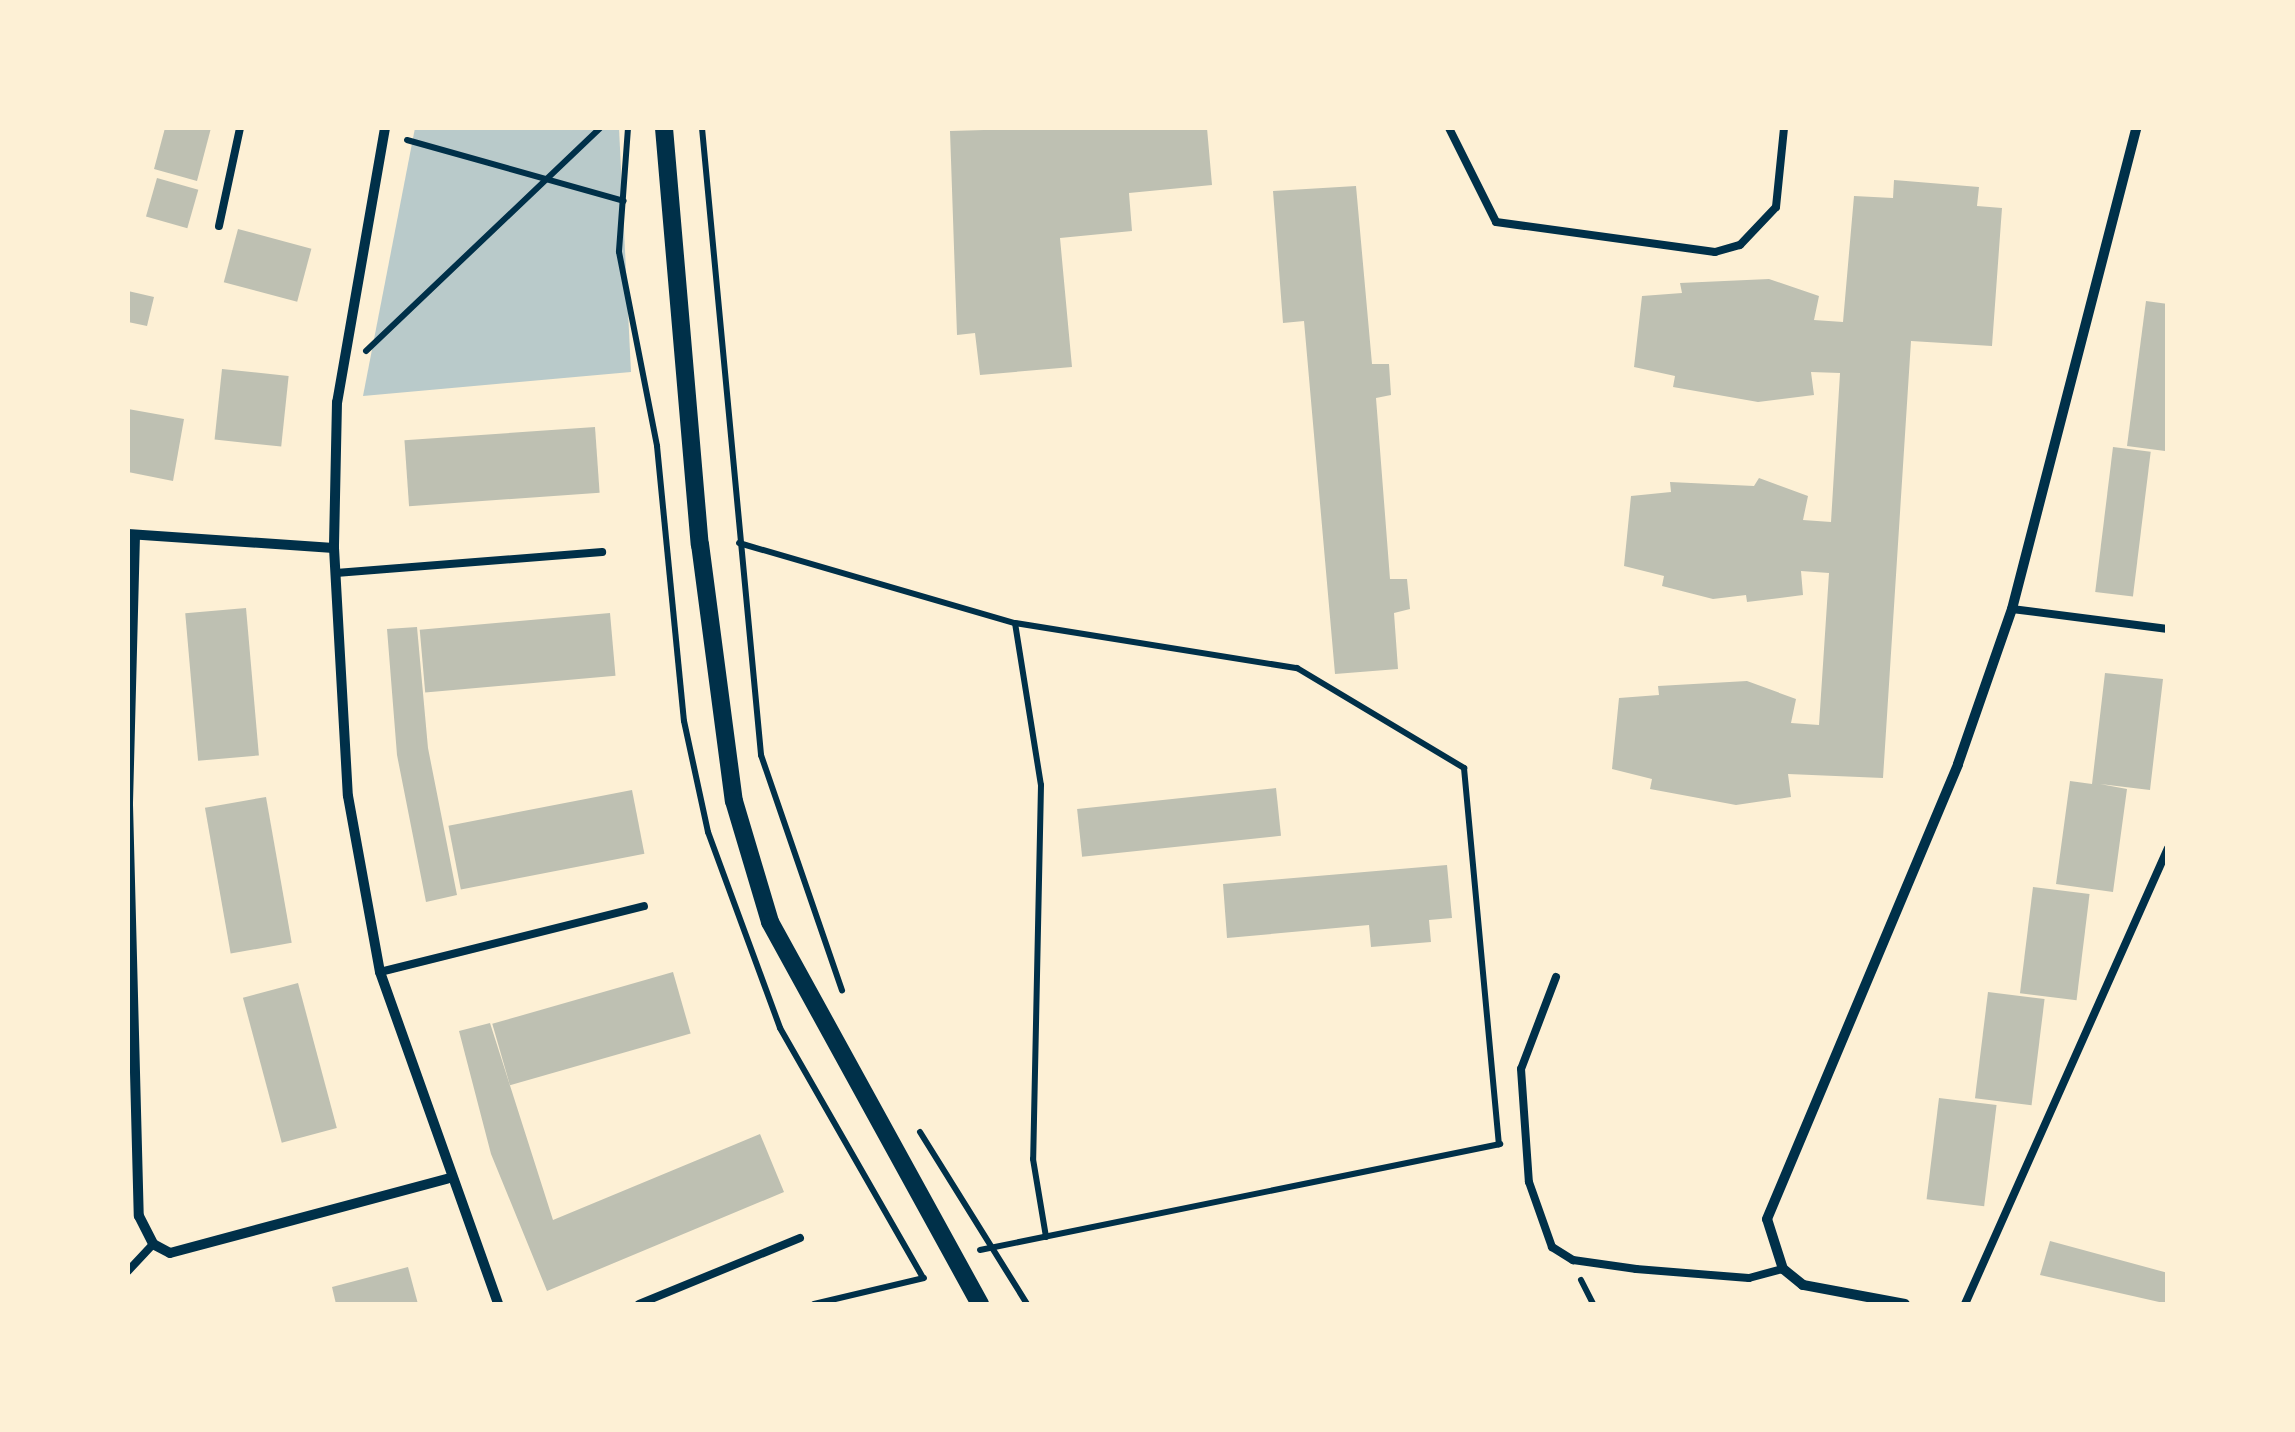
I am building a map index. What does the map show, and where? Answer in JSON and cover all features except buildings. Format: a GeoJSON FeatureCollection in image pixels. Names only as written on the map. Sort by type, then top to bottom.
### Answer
{"type":"FeatureCollection","features":[{"type":"Feature","properties":{"kind":"street"},"geometry":{"type":"LineString","coordinates":[[385,128],[338,387],[334,548],[348,796],[380,972],[446,1179],[498,1304]]}},
{"type":"Feature","properties":{"kind":"street"},"geometry":{"type":"LineString","coordinates":[[664,128],[700,544],[734,801],[770,922],[980,1304]]}},
{"type":"Feature","properties":{"kind":"street"},"geometry":{"type":"LineString","coordinates":[[1905,1304],[1803,1285],[1783,1269],[1768,1220],[1958,764],[2012,609],[2136,128]]}},
{"type":"Feature","properties":{"kind":"street"},"geometry":{"type":"LineString","coordinates":[[334,548],[131,534],[130,1046],[140,1216],[153,1244],[170,1253],[231,1244],[446,1179]]}},
{"type":"Feature","properties":{"kind":"lane"},"geometry":{"type":"LineString","coordinates":[[219,226],[240,128]]}},
{"type":"Feature","properties":{"kind":"lane"},"geometry":{"type":"LineString","coordinates":[[1449,128],[1496,222],[1716,252],[1740,246],[1776,207],[1784,128]]}},
{"type":"Feature","properties":{"kind":"lane"},"geometry":{"type":"LineString","coordinates":[[336,573],[602,552]]}},
{"type":"Feature","properties":{"kind":"lane"},"geometry":{"type":"LineString","coordinates":[[2012,609],[2168,629]]}},
{"type":"Feature","properties":{"kind":"lane"},"geometry":{"type":"LineString","coordinates":[[1965,1304],[2168,848]]}},
{"type":"Feature","properties":{"kind":"lane"},"geometry":{"type":"LineString","coordinates":[[380,972],[644,906]]}},
{"type":"Feature","properties":{"kind":"lane"},"geometry":{"type":"LineString","coordinates":[[1556,977],[1521,1069],[1538,1222],[1572,1260],[1749,1278],[1783,1269]]}},
{"type":"Feature","properties":{"kind":"lane"},"geometry":{"type":"LineString","coordinates":[[639,1304],[800,1238]]}},
{"type":"Feature","properties":{"kind":"lane"},"geometry":{"type":"LineString","coordinates":[[128,1271],[153,1244]]}},
{"type":"Feature","properties":{"kind":"path"},"geometry":{"type":"LineString","coordinates":[[365,351],[544,176],[600,128]]}},
{"type":"Feature","properties":{"kind":"path"},"geometry":{"type":"LineString","coordinates":[[702,128],[760,754],[850,1007]]}},
{"type":"Feature","properties":{"kind":"path"},"geometry":{"type":"LineString","coordinates":[[407,140],[624,201]]}},
{"type":"Feature","properties":{"kind":"path"},"geometry":{"type":"LineString","coordinates":[[739,543],[1015,623],[1297,668],[1464,768],[1500,1144]]}},
{"type":"Feature","properties":{"kind":"path"},"geometry":{"type":"LineString","coordinates":[[1015,623],[1041,785],[1033,1158],[1046,1236]]}},
{"type":"Feature","properties":{"kind":"path"},"geometry":{"type":"LineString","coordinates":[[908,1116],[995,1242],[1027,1304]]}},
{"type":"Feature","properties":{"kind":"path"},"geometry":{"type":"LineString","coordinates":[[814,1304],[956,1262],[995,1242],[1046,1236],[1526,1139]]}},
{"type":"Feature","properties":{"kind":"shaded area"},"geometry":{"type":"Polygon","coordinates":[[[415,128],[619,128],[631,372],[363,396],[415,128]]]}}]}
